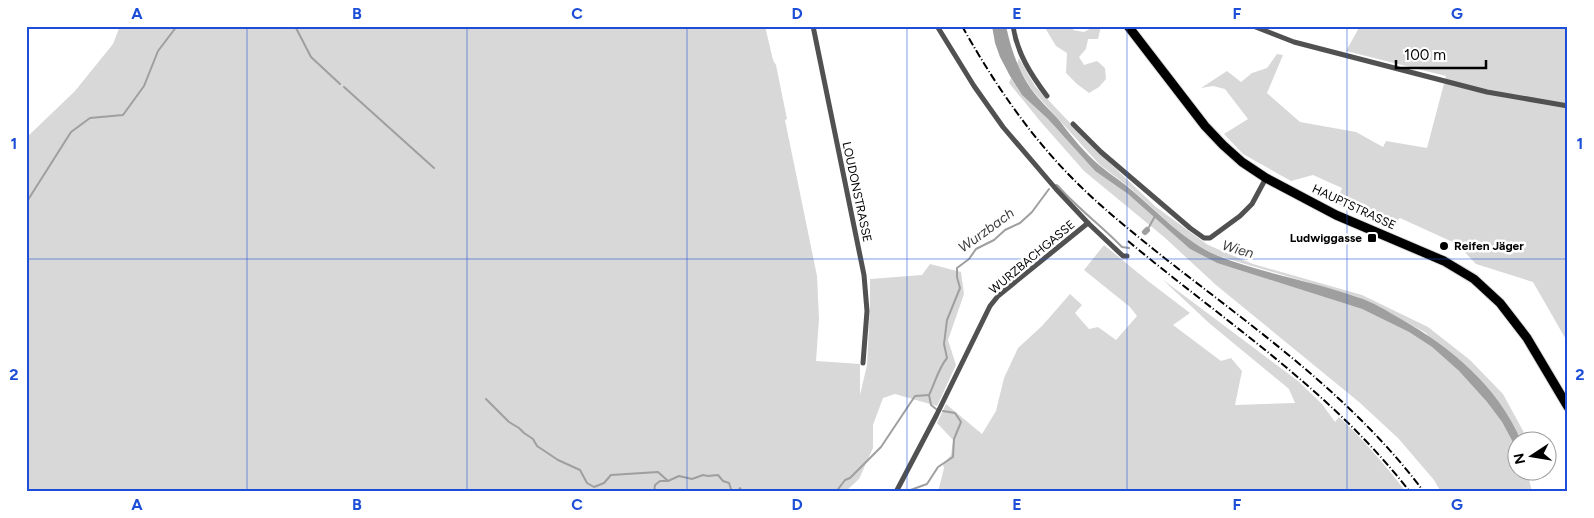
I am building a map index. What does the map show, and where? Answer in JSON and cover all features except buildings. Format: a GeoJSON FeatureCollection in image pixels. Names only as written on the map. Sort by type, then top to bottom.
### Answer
{"type":"FeatureCollection","features":[{"type":"Feature","properties":{"kind":"main road","name":"HAUPTSTRASSE"},"geometry":{"type":"LineString","coordinates":[[1128,26],[1205,126],[1238,159],[1266,178],[1336,215],[1444,261],[1474,279],[1500,303],[1527,338],[1568,407]]}},
{"type":"Feature","properties":{"kind":"street","name":"LOUDONSTRASSE"},"geometry":{"type":"LineString","coordinates":[[813,26],[864,275],[867,311],[864,363]]}},
{"type":"Feature","properties":{"kind":"street","name":"WURZBACHGASSE"},"geometry":{"type":"LineString","coordinates":[[896,492],[990,306],[998,296],[1088,223],[1003,127],[974,86],[937,26]]}},
{"type":"Feature","properties":{"kind":"street"},"geometry":{"type":"LineString","coordinates":[[1013,26],[1014,36],[1020,53],[1032,76],[1047,96]]}},
{"type":"Feature","properties":{"kind":"street"},"geometry":{"type":"LineString","coordinates":[[1253,26],[1294,42],[1487,92],[1568,106]]}},
{"type":"Feature","properties":{"kind":"street"},"geometry":{"type":"LineString","coordinates":[[1073,124],[1101,152],[1204,238],[1210,238],[1240,216],[1252,204],[1266,178]]}},
{"type":"Feature","properties":{"kind":"street"},"geometry":{"type":"LineString","coordinates":[[1088,223],[1123,256],[1127,256]]}},
{"type":"Feature","properties":{"kind":"shaded area"},"geometry":{"type":"Polygon","coordinates":[[[120,26],[765,26],[773,60],[776,65],[787,119],[785,120],[817,276],[819,319],[816,361],[860,364],[860,395],[867,365],[870,279],[922,275],[930,264],[961,272],[964,294],[948,340],[956,365],[937,406],[895,394],[883,398],[873,425],[873,448],[859,479],[845,492],[26,492],[26,138],[75,91],[113,44],[120,26]]]}},
{"type":"Feature","properties":{"kind":"shaded area"},"geometry":{"type":"Polygon","coordinates":[[[992,26],[1006,26],[1010,43],[1022,74],[1034,93],[1099,165],[1131,189],[1183,235],[1216,255],[1268,272],[1340,291],[1363,299],[1385,310],[1438,343],[1471,370],[1499,402],[1516,430],[1506,430],[1487,402],[1459,371],[1432,347],[1409,332],[1362,309],[1217,263],[1190,249],[1128,194],[1095,171],[1048,119],[1022,95],[1000,57],[992,26]]]}},
{"type":"Feature","properties":{"kind":"shaded area"},"geometry":{"type":"Polygon","coordinates":[[[1044,26],[1073,26],[1073,30],[1084,32],[1095,26],[1101,26],[1098,39],[1088,39],[1086,49],[1079,57],[1084,65],[1097,61],[1105,68],[1106,79],[1099,87],[1089,93],[1066,73],[1067,53],[1056,46],[1044,26]]]}},
{"type":"Feature","properties":{"kind":"shaded area"},"geometry":{"type":"Polygon","coordinates":[[[1360,26],[1568,26],[1568,343],[1533,282],[1476,264],[1457,244],[1400,218],[1391,226],[1336,203],[1342,188],[1313,175],[1291,181],[1243,154],[1224,134],[1248,119],[1225,89],[1213,86],[1201,88],[1227,71],[1241,82],[1252,73],[1267,68],[1277,54],[1283,55],[1267,93],[1300,122],[1356,132],[1383,147],[1386,141],[1427,148],[1446,76],[1346,51],[1360,26]]]}},
{"type":"Feature","properties":{"kind":"shaded area"},"geometry":{"type":"Polygon","coordinates":[[[1019,58],[1035,86],[1093,147],[1156,207],[1208,245],[1253,264],[1362,295],[1428,327],[1470,360],[1503,394],[1523,430],[1514,430],[1426,333],[1358,297],[1216,255],[1190,242],[1129,187],[1100,165],[1032,90],[1017,64],[1019,58]]]}},
{"type":"Feature","properties":{"kind":"shaded area"},"geometry":{"type":"Polygon","coordinates":[[[1011,78],[1022,95],[1048,119],[1095,171],[1128,194],[1190,249],[1217,263],[1362,309],[1409,332],[1432,347],[1459,371],[1502,422],[1506,430],[1506,480],[1529,480],[1532,492],[1441,492],[1434,480],[1398,438],[1359,402],[1216,285],[1164,237],[1084,171],[1009,83],[1011,78]]]}},
{"type":"Feature","properties":{"kind":"shaded area"},"geometry":{"type":"Polygon","coordinates":[[[1104,245],[1190,313],[1173,325],[1221,361],[1231,358],[1242,371],[1235,405],[1295,403],[1289,389],[1209,323],[1162,279],[1298,381],[1322,404],[1335,422],[1339,417],[1357,435],[1406,492],[938,492],[944,468],[943,464],[951,455],[953,440],[937,423],[946,404],[982,434],[996,411],[1004,378],[1018,348],[1042,326],[1070,294],[1082,305],[1075,313],[1089,329],[1098,327],[1116,340],[1137,316],[1130,307],[1084,270],[1104,245]]]}},
{"type":"Feature","properties":{"kind":"waterway"},"geometry":{"type":"LineString","coordinates":[[26,203],[71,132],[90,118],[123,115],[144,86],[158,51],[177,26]]}},
{"type":"Feature","properties":{"kind":"waterway"},"geometry":{"type":"LineString","coordinates":[[295,26],[311,57],[340,84]]}},
{"type":"Feature","properties":{"kind":"waterway"},"geometry":{"type":"LineString","coordinates":[[344,87],[434,168]]}},
{"type":"Feature","properties":{"kind":"waterway","name":"Wurzbach"},"geometry":{"type":"LineString","coordinates":[[1056,185],[1122,247],[1129,248]]}},
{"type":"Feature","properties":{"kind":"waterway","name":"Wurzbach"},"geometry":{"type":"LineString","coordinates":[[936,409],[931,405],[929,395],[939,371],[947,358],[944,344],[947,320],[960,288],[957,268],[969,259],[976,249],[994,240],[1005,230],[1020,223],[1032,212],[1049,189]]}},
{"type":"Feature","properties":{"kind":"waterway","name":"Wurzbach"},"geometry":{"type":"LineString","coordinates":[[1149,227],[1155,216]]}},
{"type":"Feature","properties":{"kind":"waterway"},"geometry":{"type":"LineString","coordinates":[[836,492],[845,480],[850,478],[881,447],[915,396],[929,395]]}},
{"type":"Feature","properties":{"kind":"waterway"},"geometry":{"type":"LineString","coordinates":[[486,399],[509,422],[533,439],[537,446],[558,460],[580,470],[587,483],[594,487],[604,483],[611,475],[658,472],[668,481]]}},
{"type":"Feature","properties":{"kind":"waterway","name":"Wurzbach"},"geometry":{"type":"LineString","coordinates":[[905,492],[927,484],[938,467],[953,457],[954,439],[961,422],[955,413],[943,411]]}},
{"type":"Feature","properties":{"kind":"waterway"},"geometry":{"type":"LineString","coordinates":[[654,492],[655,485],[660,481],[668,481],[679,476],[692,479],[703,475],[718,475],[723,481],[729,483],[732,492]]}},
{"type":"Feature","properties":{"kind":"waterway"},"geometry":{"type":"LineString","coordinates":[[737,492],[740,488],[742,492]]}},
{"type":"Feature","properties":{"kind":"railway"},"geometry":{"type":"LineString","coordinates":[[962,26],[1013,108],[1042,145],[1075,181],[1132,232],[1270,340],[1336,396],[1397,458],[1424,492]]}},
{"type":"Feature","properties":{"kind":"railway"},"geometry":{"type":"LineString","coordinates":[[1128,241],[1312,390],[1347,422],[1410,492]]}},
{"type":"Feature","properties":{"kind":"place","name":"Ludwiggasse"},"geometry":{"type":"Point","coordinates":[1372,238]}},
{"type":"Feature","properties":{"kind":"place","name":"Reifen Jäger"},"geometry":{"type":"Point","coordinates":[1444,246]}},
{"type":"Feature","properties":{"kind":"water label","name":"Wien"},"geometry":{"type":"Point","coordinates":[1238,249]}}]}
